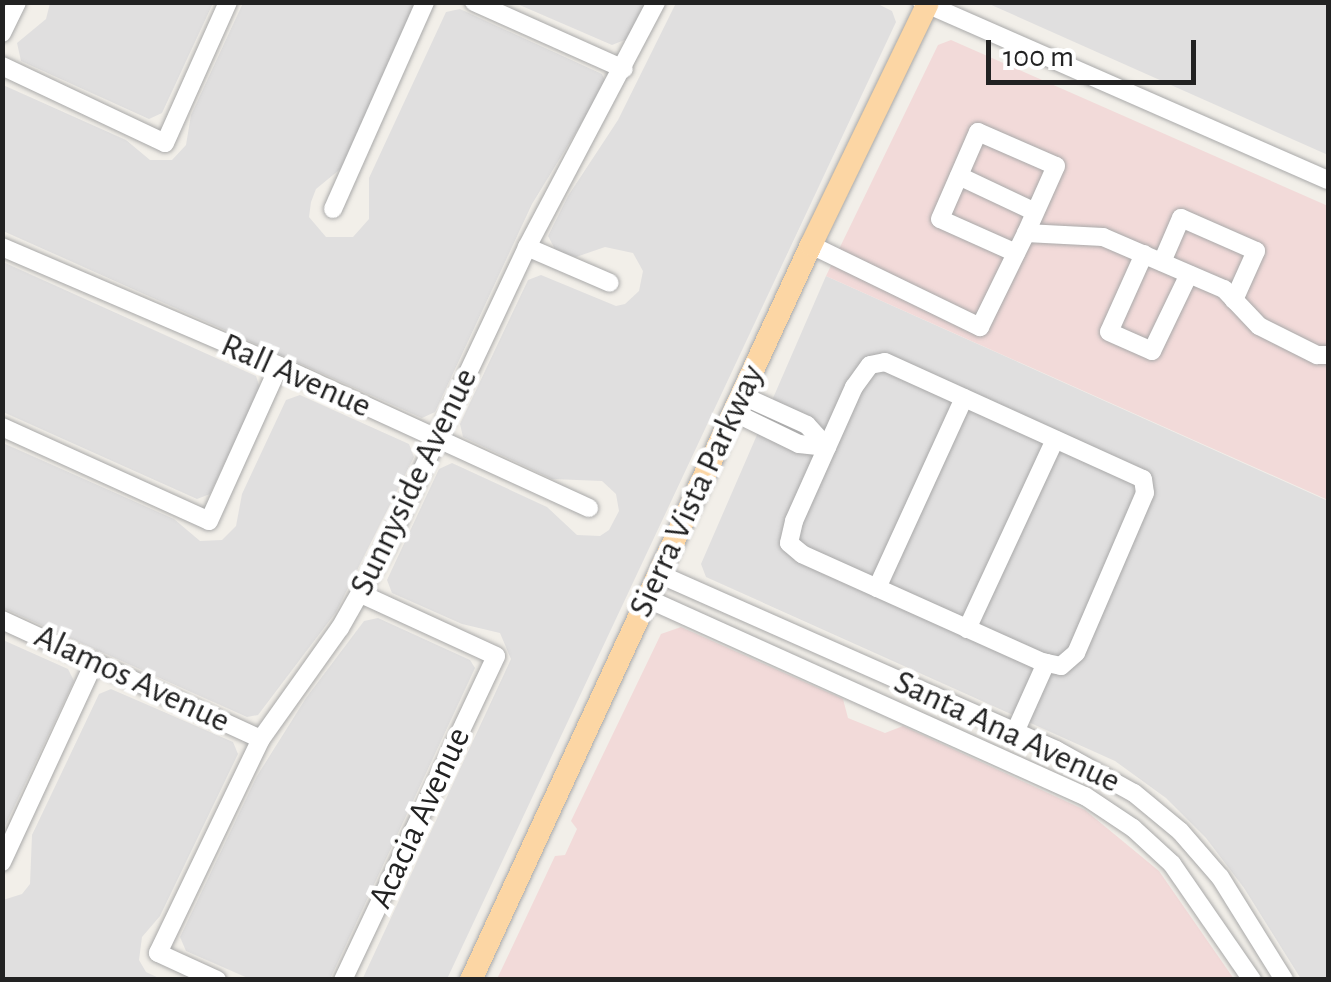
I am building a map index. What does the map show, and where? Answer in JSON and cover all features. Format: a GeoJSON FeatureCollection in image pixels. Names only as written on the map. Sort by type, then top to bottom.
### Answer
{"type":"FeatureCollection","features":[{"type":"Feature","properties":{"kind":"main road","name":"Sierra Vista Parkway"},"geometry":{"type":"LineString","coordinates":[[471,980],[925,4]]}},
{"type":"Feature","properties":{"kind":"street"},"geometry":{"type":"LineString","coordinates":[[2,33],[18,2]]}},
{"type":"Feature","properties":{"kind":"street"},"geometry":{"type":"LineString","coordinates":[[2,66],[165,142],[228,2]]}},
{"type":"Feature","properties":{"kind":"street"},"geometry":{"type":"LineString","coordinates":[[334,209],[425,2]]}},
{"type":"Feature","properties":{"kind":"street"},"geometry":{"type":"LineString","coordinates":[[474,2],[624,69]]}},
{"type":"Feature","properties":{"kind":"street","name":"Sunnyside Avenue"},"geometry":{"type":"LineString","coordinates":[[217,980],[158,953],[261,740],[361,594],[526,248],[624,69],[656,2]]}},
{"type":"Feature","properties":{"kind":"street"},"geometry":{"type":"LineString","coordinates":[[925,4],[1328,180]]}},
{"type":"Feature","properties":{"kind":"street"},"geometry":{"type":"LineString","coordinates":[[811,245],[980,327],[1026,233],[1056,166],[978,132],[940,219],[1016,253]]}},
{"type":"Feature","properties":{"kind":"street"},"geometry":{"type":"LineString","coordinates":[[959,176],[1035,212]]}},
{"type":"Feature","properties":{"kind":"street"},"geometry":{"type":"LineString","coordinates":[[1162,262],[1181,218],[1256,250],[1234,300]]}},
{"type":"Feature","properties":{"kind":"street"},"geometry":{"type":"LineString","coordinates":[[1026,233],[1104,237],[1224,289],[1259,326],[1317,354],[1328,354]]}},
{"type":"Feature","properties":{"kind":"street","name":"Rall Avenue"},"geometry":{"type":"LineString","coordinates":[[2,247],[279,366],[588,508]]}},
{"type":"Feature","properties":{"kind":"street"},"geometry":{"type":"LineString","coordinates":[[526,248],[610,283]]}},
{"type":"Feature","properties":{"kind":"street"},"geometry":{"type":"LineString","coordinates":[[1144,254],[1109,332],[1152,351],[1189,274]]}},
{"type":"Feature","properties":{"kind":"street"},"geometry":{"type":"LineString","coordinates":[[884,362],[1055,439],[1142,479],[1145,494],[1076,653],[1061,666],[1046,663],[877,588],[802,554],[789,543],[794,520],[854,387],[870,366],[884,362]]}},
{"type":"Feature","properties":{"kind":"street"},"geometry":{"type":"LineString","coordinates":[[2,427],[209,521],[279,366]]}},
{"type":"Feature","properties":{"kind":"street"},"geometry":{"type":"LineString","coordinates":[[877,588],[964,398]]}},
{"type":"Feature","properties":{"kind":"street"},"geometry":{"type":"LineString","coordinates":[[737,404],[799,444],[827,446]]}},
{"type":"Feature","properties":{"kind":"street"},"geometry":{"type":"LineString","coordinates":[[968,628],[1055,439]]}},
{"type":"Feature","properties":{"kind":"street","name":"Santa Ana Avenue"},"geometry":{"type":"LineString","coordinates":[[659,574],[1102,772],[1180,831],[1232,893],[1284,980]]}},
{"type":"Feature","properties":{"kind":"street","name":"Acacia Avenue"},"geometry":{"type":"LineString","coordinates":[[343,980],[496,656],[361,594]]}},
{"type":"Feature","properties":{"kind":"street","name":"Santa Ana Avenue"},"geometry":{"type":"LineString","coordinates":[[648,599],[1085,796],[1133,828],[1172,864],[1252,980]]}},
{"type":"Feature","properties":{"kind":"street","name":"Alamos Avenue"},"geometry":{"type":"LineString","coordinates":[[2,620],[261,740]]}},
{"type":"Feature","properties":{"kind":"street"},"geometry":{"type":"LineString","coordinates":[[2,862],[95,661]]}},
{"type":"Feature","properties":{"kind":"street"},"geometry":{"type":"LineString","coordinates":[[1015,732],[1046,663]]}},
{"type":"Feature","properties":{"kind":"shaded area"},"geometry":{"type":"Polygon","coordinates":[[[50,2],[213,3],[162,113],[149,119],[21,61],[17,43],[46,19],[50,2]]]}},
{"type":"Feature","properties":{"kind":"shaded area"},"geometry":{"type":"Polygon","coordinates":[[[874,2],[892,11],[896,22],[447,979],[362,980],[511,659],[500,633],[462,624],[392,593],[387,580],[439,469],[452,463],[547,507],[577,535],[600,536],[609,530],[619,511],[616,494],[602,481],[552,479],[463,437],[460,424],[528,280],[541,275],[616,306],[625,304],[639,291],[643,271],[633,253],[605,247],[576,257],[556,251],[548,236],[568,196],[618,120],[676,3],[874,2]]]}},
{"type":"Feature","properties":{"kind":"shaded area"},"geometry":{"type":"Polygon","coordinates":[[[243,3],[419,3],[344,166],[316,189],[309,217],[326,237],[353,237],[369,219],[369,178],[446,12],[460,9],[602,74],[606,83],[532,204],[435,412],[422,418],[3,231],[3,85],[126,140],[150,160],[172,160],[186,145],[191,115],[243,3]]]}},
{"type":"Feature","properties":{"kind":"shaded area"},"geometry":{"type":"Polygon","coordinates":[[[515,3],[645,3],[627,39],[612,45],[515,3]]]}},
{"type":"Feature","properties":{"kind":"shaded area"},"geometry":{"type":"Polygon","coordinates":[[[987,3],[1328,3],[1328,155],[987,3]]]}},
{"type":"Feature","properties":{"kind":"shaded area"},"geometry":{"type":"Polygon","coordinates":[[[951,40],[1328,206],[1328,500],[826,276],[938,45],[951,40]]]}},
{"type":"Feature","properties":{"kind":"shaded area"},"geometry":{"type":"Polygon","coordinates":[[[3,262],[256,376],[260,388],[210,494],[197,499],[3,412],[3,262]]]}},
{"type":"Feature","properties":{"kind":"shaded area"},"geometry":{"type":"Polygon","coordinates":[[[826,276],[1328,501],[1328,979],[1301,979],[1244,888],[1206,838],[1166,798],[1115,761],[706,577],[701,564],[826,276]]]}},
{"type":"Feature","properties":{"kind":"shaded area"},"geometry":{"type":"Polygon","coordinates":[[[300,395],[409,444],[414,457],[336,612],[258,715],[247,717],[3,608],[3,443],[174,519],[200,541],[222,540],[236,526],[242,494],[286,400],[300,395]]]}},
{"type":"Feature","properties":{"kind":"shaded area"},"geometry":{"type":"Polygon","coordinates":[[[378,618],[470,660],[475,668],[330,979],[250,979],[186,951],[180,937],[257,776],[306,698],[364,621],[378,618]]]}},
{"type":"Feature","properties":{"kind":"shaded area"},"geometry":{"type":"Polygon","coordinates":[[[681,627],[843,699],[848,718],[885,733],[903,726],[1085,810],[1159,871],[1234,979],[497,979],[555,856],[565,855],[577,829],[571,821],[661,634],[681,627]]]}},
{"type":"Feature","properties":{"kind":"shaded area"},"geometry":{"type":"Polygon","coordinates":[[[3,640],[68,669],[74,681],[3,830],[3,640]]]}},
{"type":"Feature","properties":{"kind":"shaded area"},"geometry":{"type":"Polygon","coordinates":[[[111,689],[233,742],[238,754],[160,916],[142,937],[139,960],[146,972],[161,979],[3,979],[3,900],[22,894],[30,884],[32,835],[99,694],[111,689]]]}}]}
